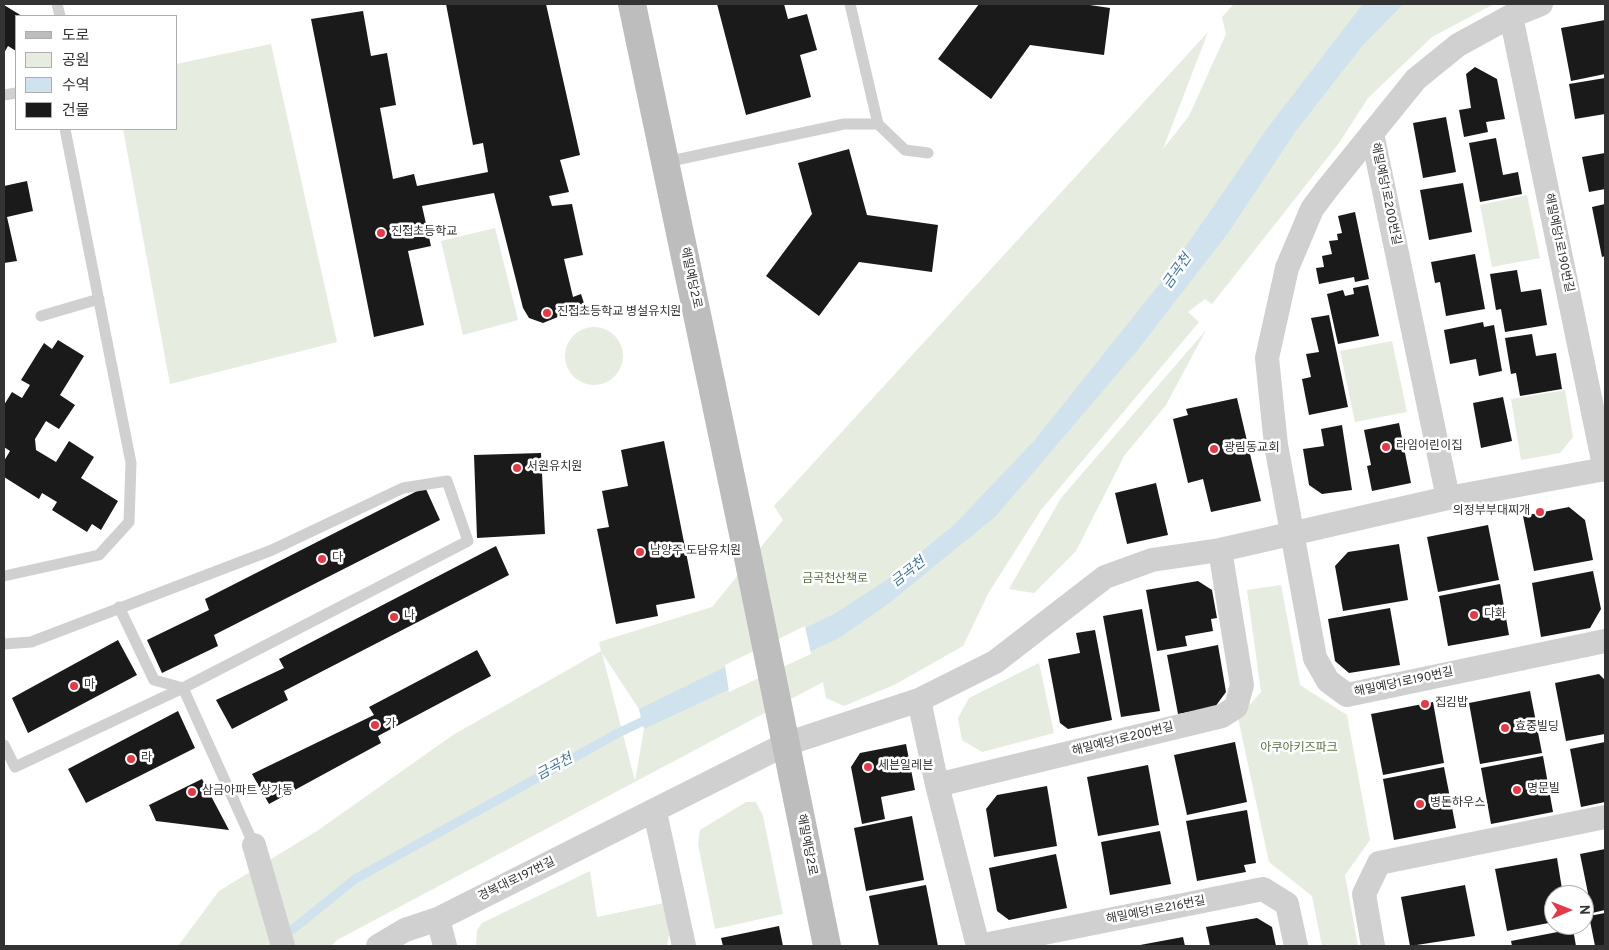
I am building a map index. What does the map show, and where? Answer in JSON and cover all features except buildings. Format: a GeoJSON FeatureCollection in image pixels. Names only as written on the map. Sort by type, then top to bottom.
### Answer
{"type":"FeatureCollection","features":[{"type":"Feature","properties":{"kind":"street","name":"해밀예당2로"},"geometry":{"type":"LineString","coordinates":[[632,4],[827,946]]}},
{"type":"Feature","properties":{"kind":"street"},"geometry":{"type":"LineString","coordinates":[[1372,133],[1416,79],[1458,45],[1511,16],[1541,4]]}},
{"type":"Feature","properties":{"kind":"street","name":"해밀예당1로190번길"},"geometry":{"type":"LineString","coordinates":[[1511,16],[1605,470]]}},
{"type":"Feature","properties":{"kind":"street","name":"해밀예당1로200번길"},"geometry":{"type":"LineString","coordinates":[[1372,133],[1448,498]]}},
{"type":"Feature","properties":{"kind":"street","name":"해밀예당1로200번길"},"geometry":{"type":"LineString","coordinates":[[1292,532],[1276,445],[1267,358],[1287,268],[1312,209],[1372,133]]}},
{"type":"Feature","properties":{"kind":"street"},"geometry":{"type":"LineString","coordinates":[[786,744],[919,700],[995,662],[1105,577],[1152,560],[1220,550],[1292,532],[1448,498],[1605,470]]}},
{"type":"Feature","properties":{"kind":"street","name":"해밀예당1로190번길"},"geometry":{"type":"LineString","coordinates":[[1292,532],[1314,658],[1328,681],[1347,695],[1605,641]]}},
{"type":"Feature","properties":{"kind":"street","name":"해밀예당1로200번길"},"geometry":{"type":"LineString","coordinates":[[937,785],[1222,716],[1236,707],[1242,685],[1220,550]]}},
{"type":"Feature","properties":{"kind":"street"},"geometry":{"type":"LineString","coordinates":[[919,700],[937,785]]}},
{"type":"Feature","properties":{"kind":"street","name":"경복대로197번길"},"geometry":{"type":"LineString","coordinates":[[378,946],[405,930],[438,919],[655,812],[786,744]]}},
{"type":"Feature","properties":{"kind":"street","name":"해밀예당1로216번길"},"geometry":{"type":"LineString","coordinates":[[937,785],[979,946],[1263,889],[1287,904],[1296,946]]}},
{"type":"Feature","properties":{"kind":"street"},"geometry":{"type":"LineString","coordinates":[[655,812],[684,946]]}},
{"type":"Feature","properties":{"kind":"street"},"geometry":{"type":"LineString","coordinates":[[1373,946],[1364,894],[1379,863],[1605,817]]}},
{"type":"Feature","properties":{"kind":"street"},"geometry":{"type":"LineString","coordinates":[[254,845],[282,946]]}},
{"type":"Feature","properties":{"kind":"street"},"geometry":{"type":"LineString","coordinates":[[438,919],[445,946]]}},
{"type":"Feature","properties":{"kind":"lane"},"geometry":{"type":"LineString","coordinates":[[850,4],[878,124],[905,150],[928,153]]}},
{"type":"Feature","properties":{"kind":"lane"},"geometry":{"type":"LineString","coordinates":[[666,162],[844,124],[878,124]]}},
{"type":"Feature","properties":{"kind":"lane"},"geometry":{"type":"LineString","coordinates":[[4,576],[99,555],[129,522],[131,463],[65,130]]}},
{"type":"Feature","properties":{"kind":"lane"},"geometry":{"type":"LineString","coordinates":[[41,316],[100,299]]}},
{"type":"Feature","properties":{"kind":"lane"},"geometry":{"type":"LineString","coordinates":[[4,644],[31,642],[272,550],[403,488],[447,481],[468,541],[183,688],[15,768],[4,745]]}},
{"type":"Feature","properties":{"kind":"lane"},"geometry":{"type":"LineString","coordinates":[[119,607],[154,680],[183,688]]}},
{"type":"Feature","properties":{"kind":"lane"},"geometry":{"type":"LineString","coordinates":[[183,688],[254,845]]}},
{"type":"Feature","properties":{"kind":"green space","name":"금곡천산책로"},"geometry":{"type":"Polygon","coordinates":[[[1234,4],[1494,4],[1432,37],[1368,98],[1339,143],[1212,304],[1205,299],[1188,312],[1199,322],[1041,510],[989,592],[963,646],[896,684],[844,706],[826,698],[823,682],[337,940],[331,946],[178,946],[219,891],[317,831],[453,735],[601,651],[599,642],[712,607],[783,520],[774,506],[1208,32],[1163,149],[1189,116],[1226,34],[1222,17],[1234,4]],[[602,653],[635,781],[644,729],[639,709],[602,653]]]}},
{"type":"Feature","properties":{"kind":"green space"},"geometry":{"type":"Polygon","coordinates":[[[271,44],[337,342],[170,384],[123,130],[178,130],[178,64],[271,44]]]}},
{"type":"Feature","properties":{"kind":"green space"},"geometry":{"type":"Polygon","coordinates":[[[1527,195],[1540,258],[1492,267],[1480,205],[1527,195]]]}},
{"type":"Feature","properties":{"kind":"green space"},"geometry":{"type":"Polygon","coordinates":[[[495,228],[518,320],[463,335],[441,241],[495,228]]]}},
{"type":"Feature","properties":{"kind":"green space"},"geometry":{"type":"Polygon","coordinates":[[[588,327],[600,327],[615,335],[623,350],[623,362],[615,377],[600,385],[588,385],[573,377],[565,362],[565,350],[573,335],[588,327]]]}},
{"type":"Feature","properties":{"kind":"green space"},"geometry":{"type":"Polygon","coordinates":[[[1206,330],[1166,405],[1124,456],[1076,551],[1034,593],[1009,589],[1061,498],[1206,330]]]}},
{"type":"Feature","properties":{"kind":"green space"},"geometry":{"type":"Polygon","coordinates":[[[1392,341],[1407,412],[1355,422],[1340,351],[1392,341]]]}},
{"type":"Feature","properties":{"kind":"green space"},"geometry":{"type":"Polygon","coordinates":[[[1565,390],[1573,437],[1560,453],[1521,460],[1511,399],[1565,390]]]}},
{"type":"Feature","properties":{"kind":"green space","name":"아쿠아키즈파크"},"geometry":{"type":"Polygon","coordinates":[[[1281,585],[1300,685],[1347,715],[1370,840],[1345,875],[1358,946],[1322,946],[1312,896],[1269,862],[1238,718],[1261,692],[1247,590],[1281,585]]]}},
{"type":"Feature","properties":{"kind":"green space"},"geometry":{"type":"Polygon","coordinates":[[[1039,663],[1054,733],[982,752],[962,740],[958,718],[969,698],[1039,663]]]}},
{"type":"Feature","properties":{"kind":"green space"},"geometry":{"type":"Polygon","coordinates":[[[746,802],[756,802],[763,816],[783,914],[715,929],[698,844],[700,830],[746,802]]]}},
{"type":"Feature","properties":{"kind":"green space"},"geometry":{"type":"Polygon","coordinates":[[[590,871],[597,917],[664,903],[669,935],[667,946],[476,946],[477,930],[482,923],[590,871]]]}},
{"type":"Feature","properties":{"kind":"water","name":"금곡천"},"geometry":{"type":"Polygon","coordinates":[[[1363,4],[1403,4],[1363,45],[1295,132],[1228,233],[1136,352],[996,516],[888,604],[839,638],[644,729],[639,709],[834,614],[888,579],[954,525],[1034,441],[1162,281],[1269,126],[1363,4]]]}},
{"type":"Feature","properties":{"kind":"pier"},"geometry":{"type":"Polygon","coordinates":[[[805,626],[811,654],[729,692],[725,665],[805,626]]]}},
{"type":"Feature","properties":{"kind":"waterway","name":"금곡천"},"geometry":{"type":"LineString","coordinates":[[282,938],[355,879],[618,733],[652,717]]}},
{"type":"Feature","properties":{"kind":"place","name":"진접초등학교"},"geometry":{"type":"Point","coordinates":[381,233]}},
{"type":"Feature","properties":{"kind":"place","name":"진접초등학교 병설유치원"},"geometry":{"type":"Point","coordinates":[547,313]}},
{"type":"Feature","properties":{"kind":"place","name":"라임어린이집"},"geometry":{"type":"Point","coordinates":[1386,447]}},
{"type":"Feature","properties":{"kind":"place","name":"광림동교회"},"geometry":{"type":"Point","coordinates":[1214,449]}},
{"type":"Feature","properties":{"kind":"place","name":"서원유치원"},"geometry":{"type":"Point","coordinates":[517,468]}},
{"type":"Feature","properties":{"kind":"place","name":"의정부부대찌개"},"geometry":{"type":"Point","coordinates":[1540,512]}},
{"type":"Feature","properties":{"kind":"place","name":"남양주 도담유치원"},"geometry":{"type":"Point","coordinates":[640,552]}},
{"type":"Feature","properties":{"kind":"place","name":"다"},"geometry":{"type":"Point","coordinates":[322,559]}},
{"type":"Feature","properties":{"kind":"place","name":"다화"},"geometry":{"type":"Point","coordinates":[1474,615]}},
{"type":"Feature","properties":{"kind":"place","name":"나"},"geometry":{"type":"Point","coordinates":[394,617]}},
{"type":"Feature","properties":{"kind":"place","name":"마"},"geometry":{"type":"Point","coordinates":[74,686]}},
{"type":"Feature","properties":{"kind":"place","name":"집김밥"},"geometry":{"type":"Point","coordinates":[1425,704]}},
{"type":"Feature","properties":{"kind":"place","name":"가"},"geometry":{"type":"Point","coordinates":[375,725]}},
{"type":"Feature","properties":{"kind":"place","name":"효중빌딩"},"geometry":{"type":"Point","coordinates":[1505,728]}},
{"type":"Feature","properties":{"kind":"place","name":"라"},"geometry":{"type":"Point","coordinates":[131,759]}},
{"type":"Feature","properties":{"kind":"place","name":"세븐일레븐"},"geometry":{"type":"Point","coordinates":[868,767]}},
{"type":"Feature","properties":{"kind":"place","name":"명문빌"},"geometry":{"type":"Point","coordinates":[1517,790]}},
{"type":"Feature","properties":{"kind":"place","name":"삼금아파트 상가동"},"geometry":{"type":"Point","coordinates":[192,792]}},
{"type":"Feature","properties":{"kind":"place","name":"병돈하우스"},"geometry":{"type":"Point","coordinates":[1420,804]}}]}
